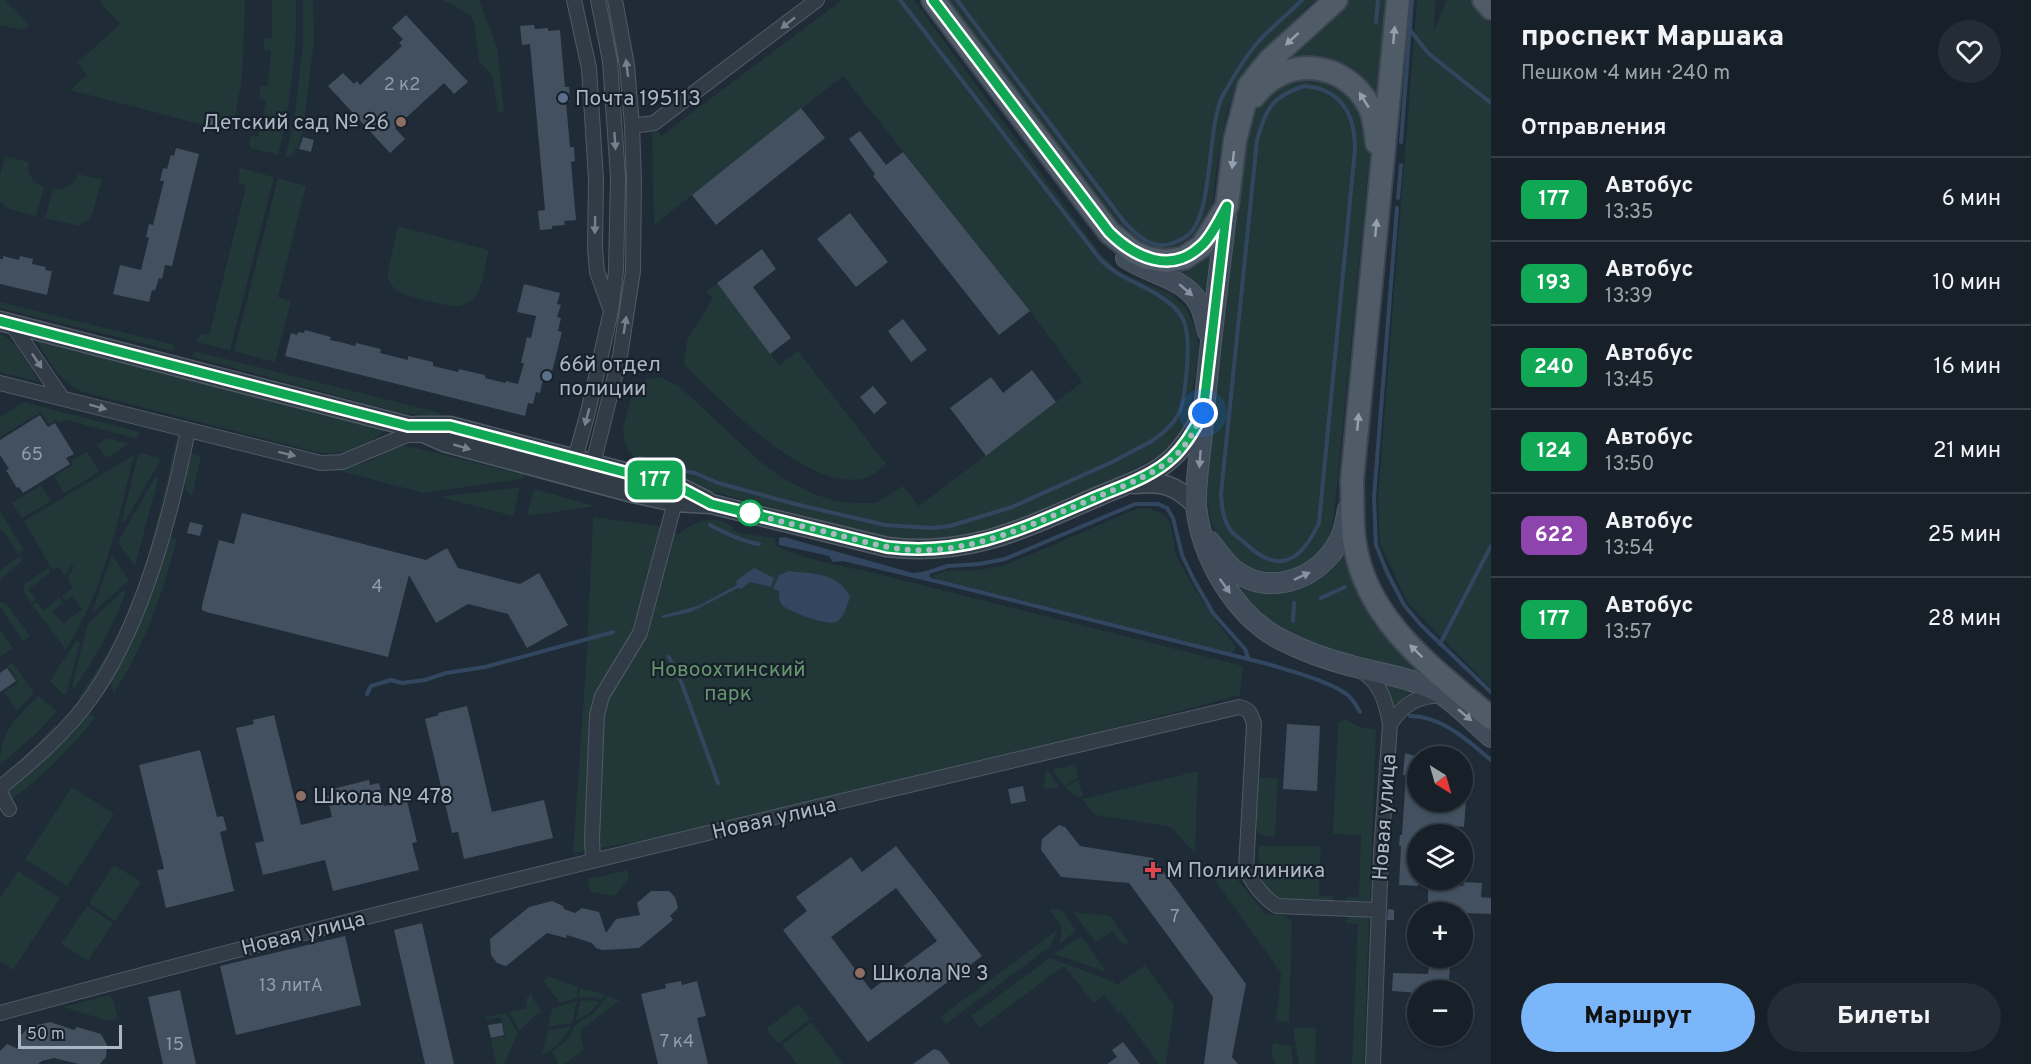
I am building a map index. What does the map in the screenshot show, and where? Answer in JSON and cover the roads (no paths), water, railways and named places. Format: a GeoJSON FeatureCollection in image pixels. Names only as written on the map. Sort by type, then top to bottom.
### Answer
{"type":"FeatureCollection","features":[{"type":"Feature","properties":{"kind":"main road"},"geometry":{"type":"LineString","coordinates":[[923,0],[1115,250],[1132,262],[1169,278],[1189,291],[1201,308],[1211,344]]}},
{"type":"Feature","properties":{"kind":"main road"},"geometry":{"type":"LineString","coordinates":[[933,0],[1109,232],[1134,252],[1147,258],[1166,261],[1184,258],[1202,246],[1227,206]]}},
{"type":"Feature","properties":{"kind":"main road"},"geometry":{"type":"LineString","coordinates":[[1336,0],[1270,60],[1249,86],[1240,114],[1203,413],[1196,505],[1211,562],[1221,581],[1237,602],[1261,626],[1278,638],[1305,651],[1412,682],[1442,695],[1491,737]]}},
{"type":"Feature","properties":{"kind":"main road"},"geometry":{"type":"LineString","coordinates":[[1202,533],[1234,570],[1252,580],[1272,584],[1290,582],[1307,575],[1325,562],[1337,546],[1346,522],[1352,480],[1398,0]]}},
{"type":"Feature","properties":{"kind":"main road"},"geometry":{"type":"LineString","coordinates":[[1484,0],[1491,8]]}},
{"type":"Feature","properties":{"kind":"main road"},"geometry":{"type":"LineString","coordinates":[[1240,114],[1263,85],[1285,72],[1307,68],[1327,71],[1346,79],[1369,107],[1375,122],[1381,177]]}},
{"type":"Feature","properties":{"kind":"main road"},"geometry":{"type":"LineString","coordinates":[[1352,480],[1354,543],[1361,573],[1370,594],[1400,636],[1438,673],[1491,718]]}},
{"type":"Feature","properties":{"kind":"street"},"geometry":{"type":"LineString","coordinates":[[574,0],[589,68],[596,179],[597,272],[611,311]]}},
{"type":"Feature","properties":{"kind":"street"},"geometry":{"type":"LineString","coordinates":[[584,462],[588,412],[611,311],[616,271],[618,177],[610,62],[598,0]]}},
{"type":"Feature","properties":{"kind":"street"},"geometry":{"type":"LineString","coordinates":[[580,478],[620,356],[633,271],[632,126],[627,65],[615,0]]}},
{"type":"Feature","properties":{"kind":"street"},"geometry":{"type":"LineString","coordinates":[[632,126],[654,123],[817,0]]}},
{"type":"Feature","properties":{"kind":"street"},"geometry":{"type":"LineString","coordinates":[[6,322],[62,398]]}},
{"type":"Feature","properties":{"kind":"street"},"geometry":{"type":"LineString","coordinates":[[6,322],[408,426],[444,442],[580,478],[675,502],[711,504],[887,547],[934,550],[965,546],[1001,537],[1126,484],[1171,459],[1195,430],[1203,413]]}},
{"type":"Feature","properties":{"kind":"street"},"geometry":{"type":"LineString","coordinates":[[0,383],[321,463],[342,462],[407,435],[429,435]]}},
{"type":"Feature","properties":{"kind":"street"},"geometry":{"type":"LineString","coordinates":[[408,426],[450,426],[677,486],[711,504]]}},
{"type":"Feature","properties":{"kind":"street"},"geometry":{"type":"LineString","coordinates":[[9,809],[0,790],[62,732],[93,696],[120,650],[146,588],[188,430]]}},
{"type":"Feature","properties":{"kind":"street"},"geometry":{"type":"LineString","coordinates":[[1126,484],[1158,482],[1166,484],[1184,494],[1196,505]]}},
{"type":"Feature","properties":{"kind":"street"},"geometry":{"type":"LineString","coordinates":[[593,860],[591,839],[597,715],[602,696],[640,633],[675,502]]}},
{"type":"Feature","properties":{"kind":"street","name":"Новая улица"},"geometry":{"type":"LineString","coordinates":[[1354,667],[1368,675],[1381,692],[1387,705],[1390,724],[1378,910],[1373,1064]]}},
{"type":"Feature","properties":{"kind":"street"},"geometry":{"type":"LineString","coordinates":[[1390,724],[1408,703],[1417,698],[1442,695]]}},
{"type":"Feature","properties":{"kind":"street","name":"Новая улица"},"geometry":{"type":"LineString","coordinates":[[0,1013],[593,860],[1239,707],[1246,708],[1251,713],[1254,724],[1246,869],[1252,881],[1268,901],[1277,906],[1378,910]]}},
{"type":"Feature","properties":{"kind":"water"},"geometry":{"type":"Polygon","coordinates":[[[784,537],[913,573],[929,571],[930,577],[940,582],[935,583],[843,561],[833,562],[829,556],[779,545],[779,538],[784,537]]]}},
{"type":"Feature","properties":{"kind":"water"},"geometry":{"type":"Polygon","coordinates":[[[754,568],[774,578],[771,587],[750,582],[741,589],[738,588],[691,612],[663,618],[661,616],[700,605],[737,585],[736,581],[754,568]]]}},
{"type":"Feature","properties":{"kind":"water"},"geometry":{"type":"Polygon","coordinates":[[[789,571],[816,574],[839,583],[850,597],[842,617],[832,623],[817,620],[782,605],[779,591],[773,589],[779,575],[789,571]]]}},
{"type":"Feature","properties":{"kind":"waterway"},"geometry":{"type":"LineString","coordinates":[[640,458],[657,466],[695,473],[718,483],[795,504],[885,525],[932,528],[950,526],[1012,507],[1110,463],[1152,441],[1166,430],[1178,415],[1187,373],[1188,348],[1183,319],[1164,299],[1117,273],[1100,259],[900,0]]}},
{"type":"Feature","properties":{"kind":"waterway"},"geometry":{"type":"LineString","coordinates":[[957,0],[1125,223],[1141,238],[1161,245],[1168,245],[1184,238],[1196,224],[1206,190],[1214,128],[1223,95],[1255,46],[1302,0]]}},
{"type":"Feature","properties":{"kind":"waterway"},"geometry":{"type":"LineString","coordinates":[[1376,22],[1378,0]]}},
{"type":"Feature","properties":{"kind":"waterway"},"geometry":{"type":"LineString","coordinates":[[1401,142],[1412,0]]}},
{"type":"Feature","properties":{"kind":"waterway"},"geometry":{"type":"LineString","coordinates":[[1410,30],[1428,53],[1491,103]]}},
{"type":"Feature","properties":{"kind":"waterway"},"geometry":{"type":"LineString","coordinates":[[1304,86],[1319,88],[1332,94],[1345,107],[1352,122],[1355,149],[1319,523],[1305,547],[1297,555],[1288,560],[1279,561],[1268,559],[1257,553],[1231,531],[1222,509],[1221,494],[1257,140],[1264,120],[1277,99],[1304,86]]}},
{"type":"Feature","properties":{"kind":"waterway"},"geometry":{"type":"LineString","coordinates":[[1398,198],[1401,165]]}},
{"type":"Feature","properties":{"kind":"waterway"},"geometry":{"type":"LineString","coordinates":[[1397,208],[1374,497],[1376,545],[1404,605],[1421,625],[1491,692]]}},
{"type":"Feature","properties":{"kind":"waterway"},"geometry":{"type":"LineString","coordinates":[[926,573],[948,566],[1005,559],[1135,504],[1158,504],[1167,508],[1173,518],[1182,555],[1213,613],[1245,649],[1248,658]]}},
{"type":"Feature","properties":{"kind":"waterway"},"geometry":{"type":"LineString","coordinates":[[710,525],[740,539],[759,544]]}},
{"type":"Feature","properties":{"kind":"waterway"},"geometry":{"type":"LineString","coordinates":[[1440,644],[1491,546]]}},
{"type":"Feature","properties":{"kind":"waterway"},"geometry":{"type":"LineString","coordinates":[[936,581],[1268,664],[1328,684],[1352,699],[1360,712]]}},
{"type":"Feature","properties":{"kind":"waterway"},"geometry":{"type":"LineString","coordinates":[[1321,598],[1345,587]]}},
{"type":"Feature","properties":{"kind":"waterway"},"geometry":{"type":"LineString","coordinates":[[1293,621],[1294,603]]}},
{"type":"Feature","properties":{"kind":"waterway"},"geometry":{"type":"LineString","coordinates":[[367,694],[371,686],[391,680],[402,683],[425,680],[446,673],[485,667],[613,632]]}},
{"type":"Feature","properties":{"kind":"waterway"},"geometry":{"type":"LineString","coordinates":[[669,657],[682,684],[718,783]]}},
{"type":"Feature","properties":{"kind":"waterway"},"geometry":{"type":"LineString","coordinates":[[1410,716],[1422,717],[1444,725],[1491,760]]}},
{"type":"Feature","properties":{"kind":"place","name":"Почта 195113"},"geometry":{"type":"Point","coordinates":[563,98]}},
{"type":"Feature","properties":{"kind":"place","name":"Детский сад № 26"},"geometry":{"type":"Point","coordinates":[401,122]}},
{"type":"Feature","properties":{"kind":"place","name":"66й отдел полиции"},"geometry":{"type":"Point","coordinates":[547,376]}},
{"type":"Feature","properties":{"kind":"place","name":"Школа № 478"},"geometry":{"type":"Point","coordinates":[301,796]}},
{"type":"Feature","properties":{"kind":"place","name":"М Поликлиника"},"geometry":{"type":"Point","coordinates":[1153,870]}},
{"type":"Feature","properties":{"kind":"place","name":"Школа № 3"},"geometry":{"type":"Point","coordinates":[860,973]}},
{"type":"Feature","properties":{"kind":"park label","name":"Новоохтинский парк"},"geometry":{"type":"Point","coordinates":[728,681]}}]}
